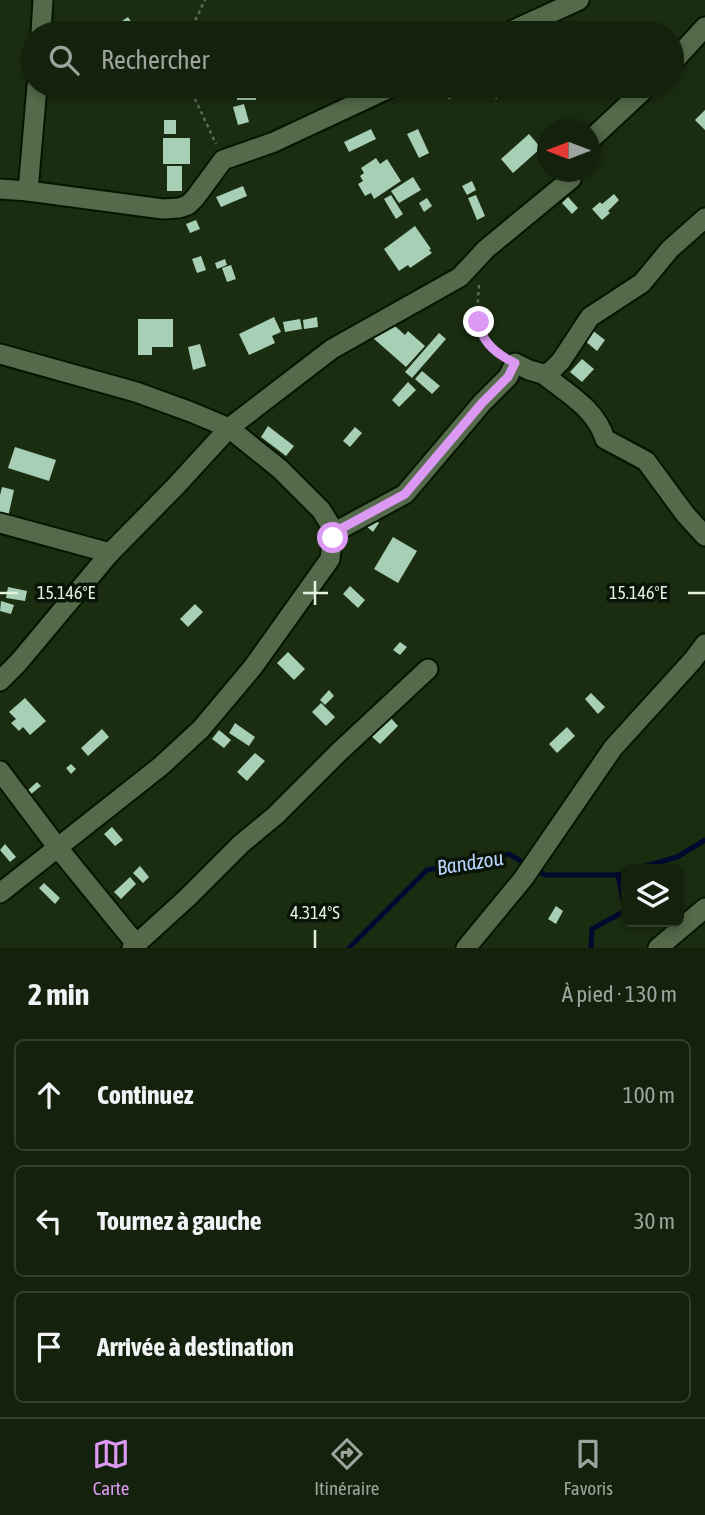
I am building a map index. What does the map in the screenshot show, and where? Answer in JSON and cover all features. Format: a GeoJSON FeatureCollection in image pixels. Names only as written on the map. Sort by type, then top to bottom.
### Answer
{"type":"FeatureCollection","features":[{"type":"Feature","properties":{"kind":"street"},"geometry":{"type":"LineString","coordinates":[[42,21],[43,0]]}},
{"type":"Feature","properties":{"kind":"street"},"geometry":{"type":"LineString","coordinates":[[533,21],[579,0]]}},
{"type":"Feature","properties":{"kind":"street"},"geometry":{"type":"LineString","coordinates":[[684,49],[705,27]]}},
{"type":"Feature","properties":{"kind":"street"},"geometry":{"type":"LineString","coordinates":[[29,191],[36,98]]}},
{"type":"Feature","properties":{"kind":"street"},"geometry":{"type":"LineString","coordinates":[[0,189],[163,209],[179,208],[188,205],[195,198],[223,160],[274,142],[368,98]]}},
{"type":"Feature","properties":{"kind":"street"},"geometry":{"type":"LineString","coordinates":[[600,131],[635,98]]}},
{"type":"Feature","properties":{"kind":"street"},"geometry":{"type":"LineString","coordinates":[[0,681],[110,553],[229,428],[332,349],[460,276],[486,249],[566,182]]}},
{"type":"Feature","properties":{"kind":"street"},"geometry":{"type":"LineString","coordinates":[[543,374],[551,372],[561,361],[590,317],[642,283],[670,249],[705,218]]}},
{"type":"Feature","properties":{"kind":"street"},"geometry":{"type":"LineString","coordinates":[[0,354],[136,392],[229,428],[280,469],[321,510],[333,533],[330,559],[253,667],[201,729],[161,766],[0,892]]}},
{"type":"Feature","properties":{"kind":"street"},"geometry":{"type":"LineString","coordinates":[[333,533],[405,494],[482,403],[508,377],[515,363],[543,374],[591,414],[601,427],[605,439],[646,461],[685,514],[705,536]]}},
{"type":"Feature","properties":{"kind":"street"},"geometry":{"type":"LineString","coordinates":[[0,523],[110,553]]}},
{"type":"Feature","properties":{"kind":"street"},"geometry":{"type":"LineString","coordinates":[[466,948],[523,879],[613,748],[705,644]]}},
{"type":"Feature","properties":{"kind":"street"},"geometry":{"type":"LineString","coordinates":[[0,771],[135,946],[428,669]]}},
{"type":"Feature","properties":{"kind":"street"},"geometry":{"type":"LineString","coordinates":[[659,948],[705,908]]}},
{"type":"Feature","properties":{"kind":"path"},"geometry":{"type":"LineString","coordinates":[[195,21],[205,0]]}},
{"type":"Feature","properties":{"kind":"path"},"geometry":{"type":"LineString","coordinates":[[195,98],[223,160]]}},
{"type":"Feature","properties":{"kind":"path"},"geometry":{"type":"LineString","coordinates":[[480,277],[480,332],[486,342],[515,363]]}},
{"type":"Feature","properties":{"kind":"building"},"geometry":{"type":"Polygon","coordinates":[[[237,98],[256,98],[256,100],[237,98]]]}},
{"type":"Feature","properties":{"kind":"building"},"geometry":{"type":"Polygon","coordinates":[[[244,104],[249,122],[238,125],[233,107],[244,104]]]}},
{"type":"Feature","properties":{"kind":"building"},"geometry":{"type":"Polygon","coordinates":[[[705,110],[705,130],[695,120],[705,110]]]}},
{"type":"Feature","properties":{"kind":"building"},"geometry":{"type":"Polygon","coordinates":[[[164,120],[176,120],[176,134],[164,134],[164,120]]]}},
{"type":"Feature","properties":{"kind":"building"},"geometry":{"type":"Polygon","coordinates":[[[371,129],[376,139],[349,152],[344,142],[371,129]]]}},
{"type":"Feature","properties":{"kind":"building"},"geometry":{"type":"Polygon","coordinates":[[[418,129],[429,153],[419,158],[407,134],[418,129]]]}},
{"type":"Feature","properties":{"kind":"building"},"geometry":{"type":"Polygon","coordinates":[[[529,134],[537,143],[537,152],[513,173],[501,159],[529,134]]]}},
{"type":"Feature","properties":{"kind":"building"},"geometry":{"type":"Polygon","coordinates":[[[163,138],[190,138],[190,164],[163,164],[163,138]]]}},
{"type":"Feature","properties":{"kind":"building"},"geometry":{"type":"Polygon","coordinates":[[[376,158],[380,164],[387,159],[401,181],[374,199],[371,193],[365,196],[358,184],[363,181],[360,176],[364,173],[361,168],[376,158]]]}},
{"type":"Feature","properties":{"kind":"building"},"geometry":{"type":"Polygon","coordinates":[[[167,166],[182,166],[182,191],[167,191],[167,166]]]}},
{"type":"Feature","properties":{"kind":"building"},"geometry":{"type":"Polygon","coordinates":[[[413,177],[421,190],[399,203],[391,191],[413,177]]]}},
{"type":"Feature","properties":{"kind":"building"},"geometry":{"type":"Polygon","coordinates":[[[472,181],[476,190],[467,195],[462,186],[472,181]]]}},
{"type":"Feature","properties":{"kind":"building"},"geometry":{"type":"Polygon","coordinates":[[[243,186],[247,196],[221,207],[216,197],[243,186]]]}},
{"type":"Feature","properties":{"kind":"building"},"geometry":{"type":"Polygon","coordinates":[[[614,194],[619,200],[602,220],[592,209],[614,194]]]}},
{"type":"Feature","properties":{"kind":"building"},"geometry":{"type":"Polygon","coordinates":[[[391,195],[403,214],[396,219],[384,199],[391,195]]]}},
{"type":"Feature","properties":{"kind":"building"},"geometry":{"type":"Polygon","coordinates":[[[476,195],[485,216],[477,220],[468,198],[476,195]]]}},
{"type":"Feature","properties":{"kind":"building"},"geometry":{"type":"Polygon","coordinates":[[[568,197],[578,208],[572,214],[562,203],[568,197]]]}},
{"type":"Feature","properties":{"kind":"building"},"geometry":{"type":"Polygon","coordinates":[[[427,198],[432,206],[424,212],[419,203],[427,198]]]}},
{"type":"Feature","properties":{"kind":"building"},"geometry":{"type":"Polygon","coordinates":[[[196,220],[200,229],[190,233],[186,224],[196,220]]]}},
{"type":"Feature","properties":{"kind":"building"},"geometry":{"type":"Polygon","coordinates":[[[415,226],[432,253],[410,268],[408,265],[399,271],[384,249],[415,226]]]}},
{"type":"Feature","properties":{"kind":"building"},"geometry":{"type":"Polygon","coordinates":[[[201,256],[206,270],[197,273],[192,259],[201,256]]]}},
{"type":"Feature","properties":{"kind":"building"},"geometry":{"type":"Polygon","coordinates":[[[225,259],[227,265],[217,269],[215,263],[225,259]]]}},
{"type":"Feature","properties":{"kind":"building"},"geometry":{"type":"Polygon","coordinates":[[[231,265],[236,279],[227,282],[222,268],[231,265]]]}},
{"type":"Feature","properties":{"kind":"building"},"geometry":{"type":"Polygon","coordinates":[[[274,317],[281,332],[272,336],[275,343],[249,355],[239,334],[274,317]]]}},
{"type":"Feature","properties":{"kind":"building"},"geometry":{"type":"Polygon","coordinates":[[[317,317],[318,327],[304,329],[303,320],[317,317]]]}},
{"type":"Feature","properties":{"kind":"building"},"geometry":{"type":"Polygon","coordinates":[[[138,319],[173,319],[173,347],[152,347],[152,355],[138,355],[138,319]]]}},
{"type":"Feature","properties":{"kind":"building"},"geometry":{"type":"Polygon","coordinates":[[[300,319],[302,329],[285,332],[283,322],[300,319]]]}},
{"type":"Feature","properties":{"kind":"building"},"geometry":{"type":"Polygon","coordinates":[[[388,320],[405,335],[408,331],[425,346],[406,367],[373,338],[388,320]]]}},
{"type":"Feature","properties":{"kind":"building"},"geometry":{"type":"Polygon","coordinates":[[[592,330],[605,340],[597,351],[584,340],[592,330]]]}},
{"type":"Feature","properties":{"kind":"building"},"geometry":{"type":"Polygon","coordinates":[[[439,333],[446,339],[412,378],[405,372],[439,333]]]}},
{"type":"Feature","properties":{"kind":"building"},"geometry":{"type":"Polygon","coordinates":[[[200,344],[206,366],[193,370],[188,347],[200,344]]]}},
{"type":"Feature","properties":{"kind":"building"},"geometry":{"type":"Polygon","coordinates":[[[582,359],[594,369],[582,382],[570,372],[582,359]]]}},
{"type":"Feature","properties":{"kind":"building"},"geometry":{"type":"Polygon","coordinates":[[[422,371],[440,386],[432,394],[415,379],[422,371]]]}},
{"type":"Feature","properties":{"kind":"building"},"geometry":{"type":"Polygon","coordinates":[[[408,382],[416,390],[399,407],[392,400],[408,382]]]}},
{"type":"Feature","properties":{"kind":"building"},"geometry":{"type":"Polygon","coordinates":[[[268,426],[294,446],[286,456],[261,437],[268,426]]]}},
{"type":"Feature","properties":{"kind":"building"},"geometry":{"type":"Polygon","coordinates":[[[355,427],[362,433],[350,447],[343,441],[355,427]]]}},
{"type":"Feature","properties":{"kind":"building"},"geometry":{"type":"Polygon","coordinates":[[[15,447],[56,460],[49,481],[8,468],[15,447]]]}},
{"type":"Feature","properties":{"kind":"building"},"geometry":{"type":"Polygon","coordinates":[[[2,487],[14,490],[8,517],[0,515],[2,487]]]}},
{"type":"Feature","properties":{"kind":"building"},"geometry":{"type":"Polygon","coordinates":[[[372,518],[379,523],[373,532],[366,526],[372,518]]]}},
{"type":"Feature","properties":{"kind":"building"},"geometry":{"type":"Polygon","coordinates":[[[393,537],[417,551],[398,583],[374,569],[393,537]]]}},
{"type":"Feature","properties":{"kind":"building"},"geometry":{"type":"Polygon","coordinates":[[[350,586],[365,600],[358,608],[343,594],[350,586]]]}},
{"type":"Feature","properties":{"kind":"building"},"geometry":{"type":"Polygon","coordinates":[[[8,587],[27,591],[25,601],[6,598],[8,587]]]}},
{"type":"Feature","properties":{"kind":"building"},"geometry":{"type":"Polygon","coordinates":[[[1,601],[14,605],[11,614],[0,611],[1,601]]]}},
{"type":"Feature","properties":{"kind":"building"},"geometry":{"type":"Polygon","coordinates":[[[195,604],[203,612],[188,627],[180,619],[195,604]]]}},
{"type":"Feature","properties":{"kind":"building"},"geometry":{"type":"Polygon","coordinates":[[[400,642],[407,647],[400,655],[393,650],[400,642]]]}},
{"type":"Feature","properties":{"kind":"building"},"geometry":{"type":"Polygon","coordinates":[[[288,652],[305,669],[294,680],[277,663],[288,652]]]}},
{"type":"Feature","properties":{"kind":"building"},"geometry":{"type":"Polygon","coordinates":[[[329,690],[334,696],[325,705],[320,700],[329,690]]]}},
{"type":"Feature","properties":{"kind":"building"},"geometry":{"type":"Polygon","coordinates":[[[591,693],[605,707],[598,714],[585,699],[591,693]]]}},
{"type":"Feature","properties":{"kind":"building"},"geometry":{"type":"Polygon","coordinates":[[[25,698],[46,721],[30,735],[23,727],[19,731],[11,723],[16,719],[9,712],[25,698]]]}},
{"type":"Feature","properties":{"kind":"building"},"geometry":{"type":"Polygon","coordinates":[[[321,703],[335,717],[326,726],[312,712],[321,703]]]}},
{"type":"Feature","properties":{"kind":"building"},"geometry":{"type":"Polygon","coordinates":[[[390,717],[398,726],[380,744],[371,736],[390,717]]]}},
{"type":"Feature","properties":{"kind":"building"},"geometry":{"type":"Polygon","coordinates":[[[235,723],[255,737],[249,746],[229,733],[235,723]]]}},
{"type":"Feature","properties":{"kind":"building"},"geometry":{"type":"Polygon","coordinates":[[[567,727],[575,736],[557,753],[549,744],[567,727]]]}},
{"type":"Feature","properties":{"kind":"building"},"geometry":{"type":"Polygon","coordinates":[[[102,729],[109,737],[88,756],[81,748],[102,729]]]}},
{"type":"Feature","properties":{"kind":"building"},"geometry":{"type":"Polygon","coordinates":[[[219,730],[231,740],[224,748],[212,739],[219,730]]]}},
{"type":"Feature","properties":{"kind":"building"},"geometry":{"type":"Polygon","coordinates":[[[255,753],[265,761],[247,781],[237,772],[255,753]]]}},
{"type":"Feature","properties":{"kind":"building"},"geometry":{"type":"Polygon","coordinates":[[[71,764],[76,769],[71,774],[66,768],[71,764]]]}},
{"type":"Feature","properties":{"kind":"building"},"geometry":{"type":"Polygon","coordinates":[[[37,782],[41,786],[30,795],[27,791],[37,782]]]}},
{"type":"Feature","properties":{"kind":"building"},"geometry":{"type":"Polygon","coordinates":[[[112,827],[123,840],[115,846],[104,834],[112,827]]]}},
{"type":"Feature","properties":{"kind":"building"},"geometry":{"type":"Polygon","coordinates":[[[5,844],[16,857],[10,862],[0,850],[5,844]]]}},
{"type":"Feature","properties":{"kind":"building"},"geometry":{"type":"Polygon","coordinates":[[[140,866],[149,877],[143,883],[133,873],[140,866]]]}},
{"type":"Feature","properties":{"kind":"building"},"geometry":{"type":"Polygon","coordinates":[[[130,877],[136,884],[121,899],[114,892],[130,877]]]}},
{"type":"Feature","properties":{"kind":"building"},"geometry":{"type":"Polygon","coordinates":[[[44,883],[60,898],[55,904],[39,888],[44,883]]]}},
{"type":"Feature","properties":{"kind":"building"},"geometry":{"type":"Polygon","coordinates":[[[556,906],[563,911],[556,924],[548,919],[556,906]]]}},
{"type":"Feature","properties":{"kind":"waterway"},"geometry":{"type":"LineString","coordinates":[[653,864],[677,857],[705,840]]}},
{"type":"Feature","properties":{"kind":"waterway","name":"Bandzou"},"geometry":{"type":"LineString","coordinates":[[349,948],[427,870],[509,854],[526,864]]}},
{"type":"Feature","properties":{"kind":"waterway","name":"Bandzou"},"geometry":{"type":"LineString","coordinates":[[535,870],[545,875],[618,875]]}},
{"type":"Feature","properties":{"kind":"waterway"},"geometry":{"type":"LineString","coordinates":[[621,874],[618,875],[621,890]]}},
{"type":"Feature","properties":{"kind":"waterway"},"geometry":{"type":"LineString","coordinates":[[591,948],[592,929],[621,913]]}},
{"type":"Feature","properties":{"kind":"route"},"geometry":{"type":"LineString","coordinates":[[333,538],[333,533],[405,494],[482,403],[508,377],[515,363],[486,342],[480,332],[479,322]]}}]}
